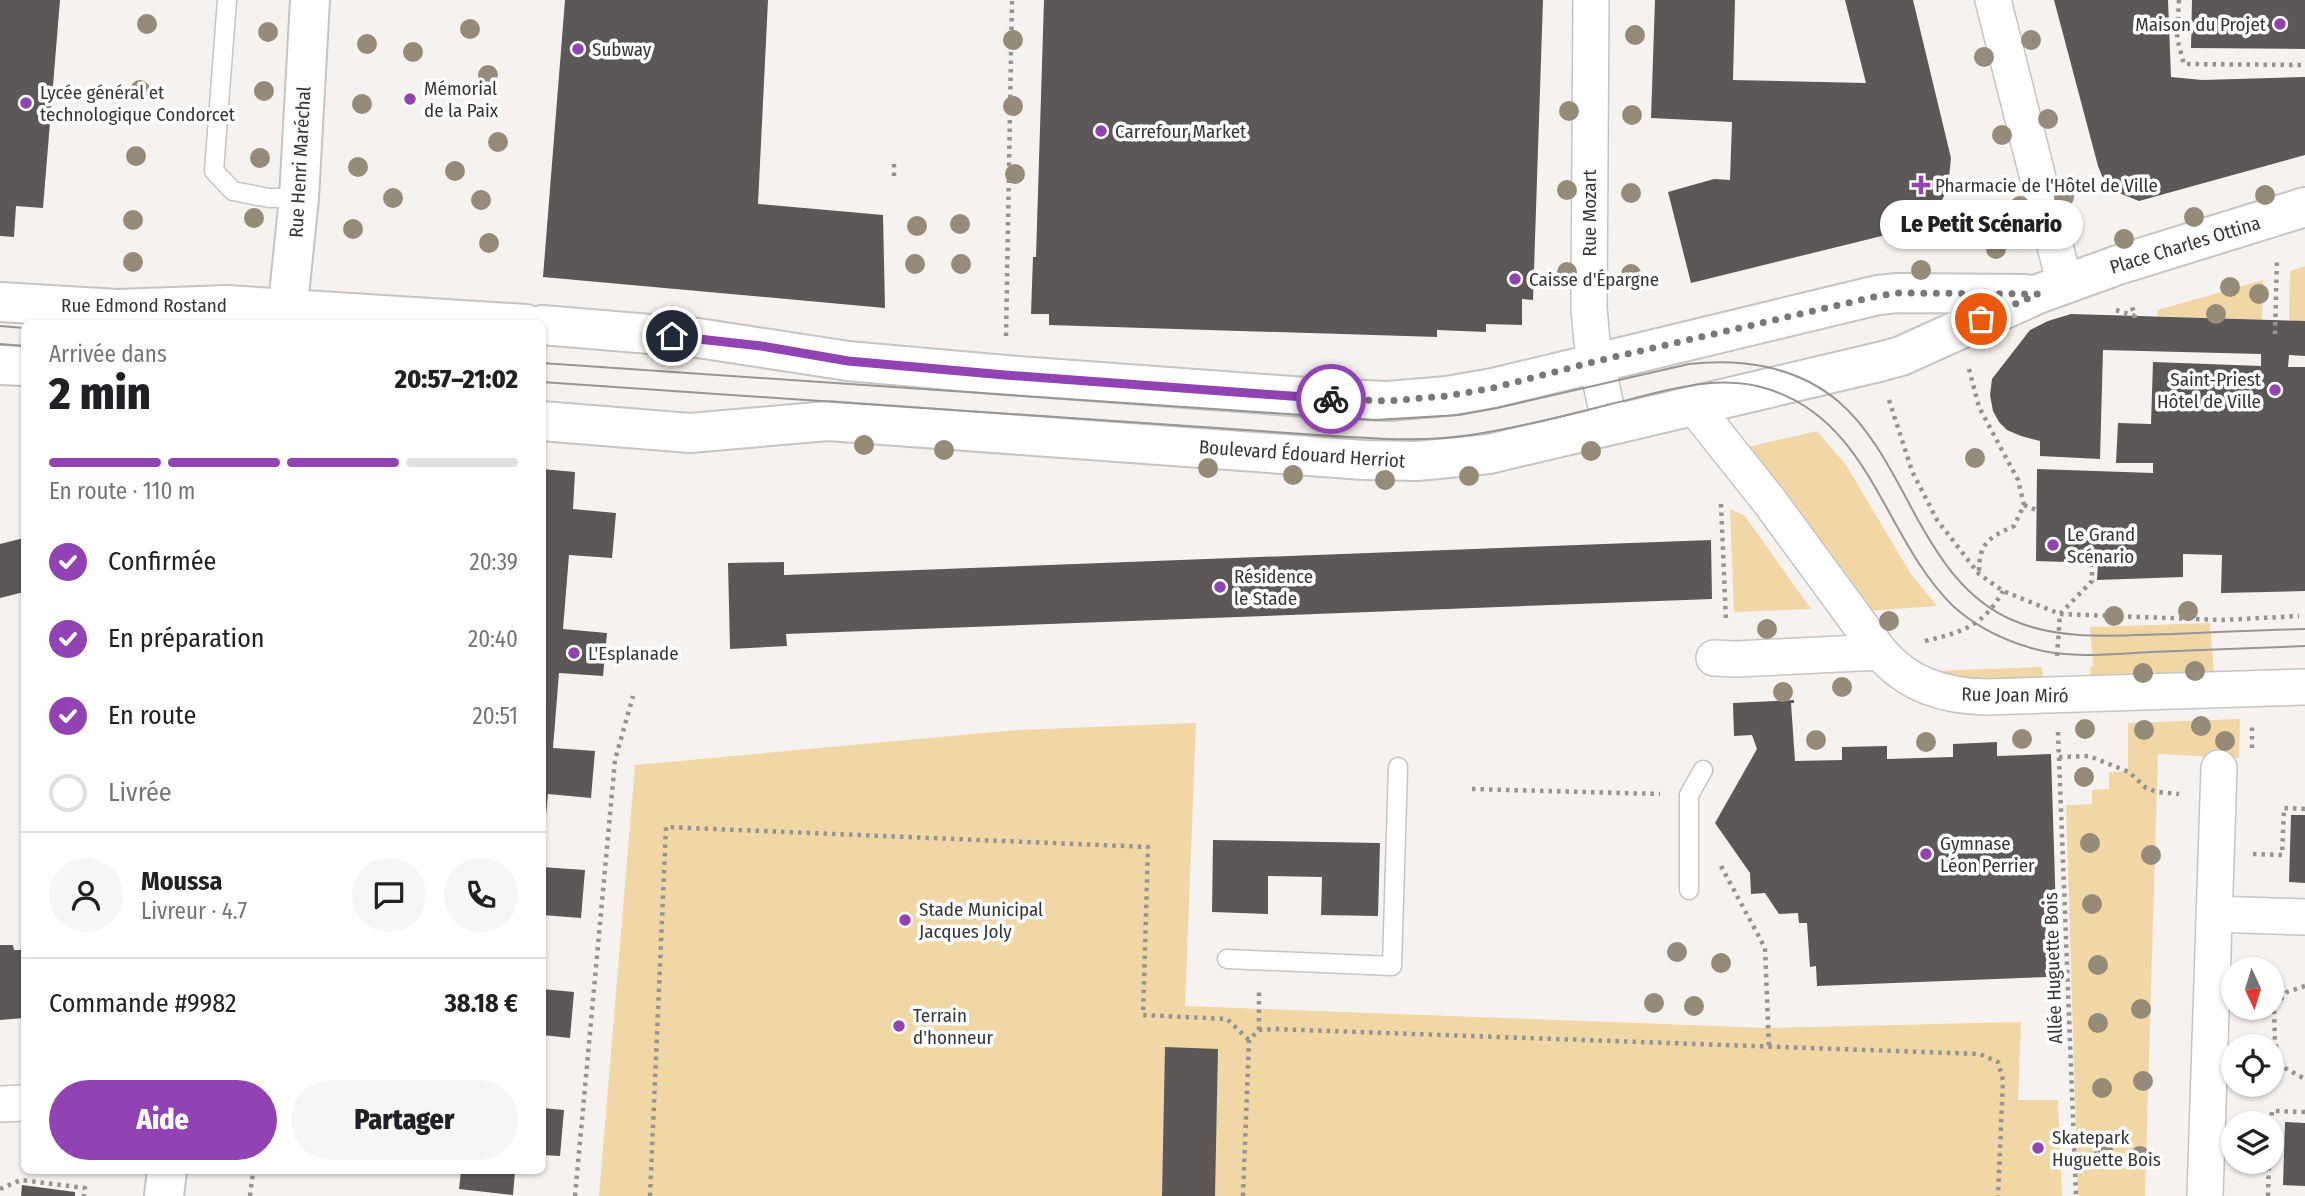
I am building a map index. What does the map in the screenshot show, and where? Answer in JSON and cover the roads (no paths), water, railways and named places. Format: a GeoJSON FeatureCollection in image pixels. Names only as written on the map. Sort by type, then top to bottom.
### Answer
{"type":"FeatureCollection","features":[{"type":"Feature","properties":{"kind":"main road","name":"Rue Henri Maréchal"},"geometry":{"type":"LineString","coordinates":[[288,316],[299,198],[310,0]]}},
{"type":"Feature","properties":{"kind":"main road","name":"Place Charles Ottina"},"geometry":{"type":"LineString","coordinates":[[2052,289],[2118,265],[2305,207]]}},
{"type":"Feature","properties":{"kind":"main road"},"geometry":{"type":"LineString","coordinates":[[546,325],[698,338],[848,361],[1005,375],[1388,401],[1447,396],[1493,388],[1878,296],[1898,293],[2052,289]]}},
{"type":"Feature","properties":{"kind":"main road","name":"Boulevard Édouard Herriot"},"geometry":{"type":"LineString","coordinates":[[546,421],[690,433],[828,421],[1364,460],[1417,461],[1489,454],[1902,356],[2052,289]]}},
{"type":"Feature","properties":{"kind":"main road","name":"Rue Edmond Rostand"},"geometry":{"type":"LineString","coordinates":[[0,302],[118,309],[227,305],[288,316]]}},
{"type":"Feature","properties":{"kind":"main road"},"geometry":{"type":"LineString","coordinates":[[288,316],[407,320]]}},
{"type":"Feature","properties":{"kind":"main road"},"geometry":{"type":"LineString","coordinates":[[0,365],[21,366]]}},
{"type":"Feature","properties":{"kind":"main road"},"geometry":{"type":"LineString","coordinates":[[164,1196],[167,1174]]}},
{"type":"Feature","properties":{"kind":"street","name":"Rue Mozart"},"geometry":{"type":"LineString","coordinates":[[1591,0],[1588,308],[1610,425]]}},
{"type":"Feature","properties":{"kind":"street"},"geometry":{"type":"LineString","coordinates":[[1993,0],[2052,289]]}},
{"type":"Feature","properties":{"kind":"street","name":"Rue Joan Miró"},"geometry":{"type":"LineString","coordinates":[[1693,405],[1770,502],[1880,652],[1899,672],[1913,681],[1936,691],[1967,697],[2057,680],[2305,687]]}},
{"type":"Feature","properties":{"kind":"street"},"geometry":{"type":"LineString","coordinates":[[1725,658],[1880,652]]}},
{"type":"Feature","properties":{"kind":"street"},"geometry":{"type":"LineString","coordinates":[[2205,1196],[2219,782]]}},
{"type":"Feature","properties":{"kind":"street"},"geometry":{"type":"LineString","coordinates":[[2214,914],[2305,917]]}},
{"type":"Feature","properties":{"kind":"street"},"geometry":{"type":"LineString","coordinates":[[0,1104],[21,1103]]}},
{"type":"Feature","properties":{"kind":"lane"},"geometry":{"type":"LineString","coordinates":[[227,0],[214,171],[233,191],[269,198],[299,198]]}},
{"type":"Feature","properties":{"kind":"lane"},"geometry":{"type":"LineString","coordinates":[[1227,959],[1392,966],[1398,767]]}},
{"type":"Feature","properties":{"kind":"lane"},"geometry":{"type":"LineString","coordinates":[[1689,890],[1689,795],[1703,770]]}},
{"type":"Feature","properties":{"kind":"tram line"},"geometry":{"type":"LineString","coordinates":[[0,326],[21,328]]}},
{"type":"Feature","properties":{"kind":"tram line"},"geometry":{"type":"LineString","coordinates":[[0,344],[21,346]]}},
{"type":"Feature","properties":{"kind":"tram line"},"geometry":{"type":"LineString","coordinates":[[546,363],[1375,420],[1459,415],[1689,364],[1728,362],[1768,367],[1805,380],[1823,390],[1852,414],[1874,442],[1927,535],[1956,577],[1980,601],[2010,619],[2049,631],[2090,636],[2305,629]]}},
{"type":"Feature","properties":{"kind":"tram line"},"geometry":{"type":"LineString","coordinates":[[546,382],[1402,439],[1436,439],[1506,429],[1669,389],[1709,383],[1749,384],[1768,389],[1803,405],[1831,427],[1854,454],[1929,578],[1961,613],[1996,635],[2040,650],[2071,655],[2305,646]]}},
{"type":"Feature","properties":{"kind":"place","name":"Maison du Projet"},"geometry":{"type":"Point","coordinates":[2280,24]}},
{"type":"Feature","properties":{"kind":"place","name":"Subway"},"geometry":{"type":"Point","coordinates":[578,49]}},
{"type":"Feature","properties":{"kind":"place","name":"Mémorial de la Paix"},"geometry":{"type":"Point","coordinates":[410,99]}},
{"type":"Feature","properties":{"kind":"place","name":"Lycée général et technologique Condorcet"},"geometry":{"type":"Point","coordinates":[26,103]}},
{"type":"Feature","properties":{"kind":"place","name":"Carrefour Market"},"geometry":{"type":"Point","coordinates":[1101,131]}},
{"type":"Feature","properties":{"kind":"place","name":"Pharmacie de l'Hôtel de Ville"},"geometry":{"type":"Point","coordinates":[1921,185]}},
{"type":"Feature","properties":{"kind":"place","name":"Caisse d'Épargne"},"geometry":{"type":"Point","coordinates":[1515,279]}},
{"type":"Feature","properties":{"kind":"place","name":"Le Petit Scénario"},"geometry":{"type":"Point","coordinates":[1981,319]}},
{"type":"Feature","properties":{"kind":"place","name":"Saint-Priest Hôtel de Ville"},"geometry":{"type":"Point","coordinates":[2275,390]}},
{"type":"Feature","properties":{"kind":"place","name":"Le Grand Scénario"},"geometry":{"type":"Point","coordinates":[2053,545]}},
{"type":"Feature","properties":{"kind":"place","name":"Résidence le Stade"},"geometry":{"type":"Point","coordinates":[1220,587]}},
{"type":"Feature","properties":{"kind":"place","name":"L'Esplanade"},"geometry":{"type":"Point","coordinates":[574,653]}},
{"type":"Feature","properties":{"kind":"place","name":"Gymnase Léon Perrier"},"geometry":{"type":"Point","coordinates":[1926,854]}},
{"type":"Feature","properties":{"kind":"place","name":"Stade Municipal Jacques Joly"},"geometry":{"type":"Point","coordinates":[905,920]}},
{"type":"Feature","properties":{"kind":"place","name":"Terrain d'honneur"},"geometry":{"type":"Point","coordinates":[899,1026]}},
{"type":"Feature","properties":{"kind":"place","name":"Skatepark Huguette Bois"},"geometry":{"type":"Point","coordinates":[2038,1148]}}]}
